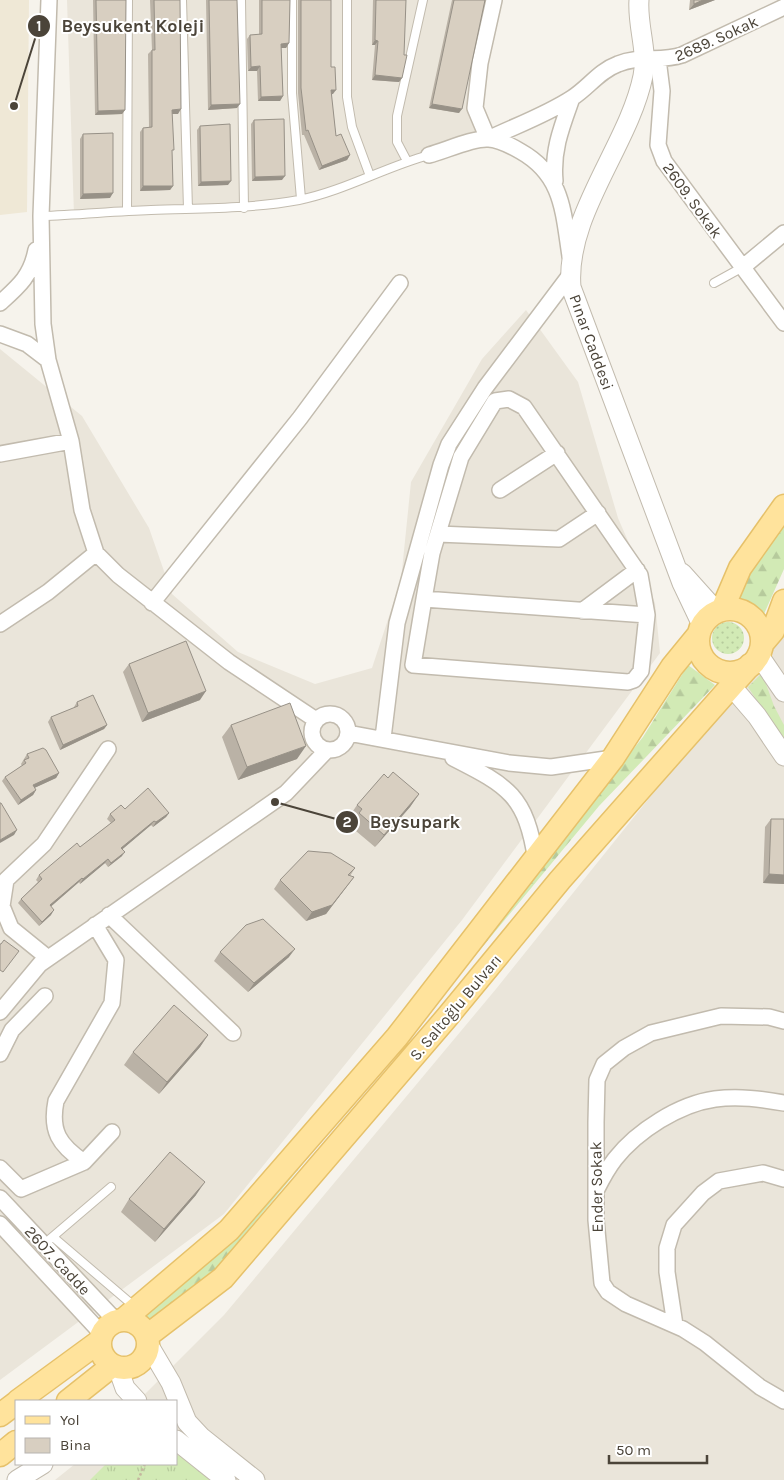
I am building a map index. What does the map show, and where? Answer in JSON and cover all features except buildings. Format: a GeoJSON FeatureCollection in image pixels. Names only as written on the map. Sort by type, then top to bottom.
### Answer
{"type":"FeatureCollection","features":[{"type":"Feature","properties":{"kind":"main road","name":"S. Saltoğlu Bulvarı"},"geometry":{"type":"LineString","coordinates":[[17,1400],[115,1325],[229,1230],[398,1037],[614,758],[672,667],[710,620],[740,568],[784,506]]}},
{"type":"Feature","properties":{"kind":"main road","name":"S. Saltoğlu Bulvarı"},"geometry":{"type":"LineString","coordinates":[[69,1400],[115,1367],[130,1368],[137,1364],[143,1359],[148,1340],[223,1278],[416,1053],[573,865],[662,762],[732,687],[773,630],[784,601]]}},
{"type":"Feature","properties":{"kind":"main road"},"geometry":{"type":"LineString","coordinates":[[736,610],[750,616],[759,628],[756,654],[732,672],[721,672],[711,667],[701,654],[710,620],[736,610]]}},
{"type":"Feature","properties":{"kind":"main road"},"geometry":{"type":"LineString","coordinates":[[115,1367],[102,1356],[115,1325],[138,1324],[148,1340]]}},
{"type":"Feature","properties":{"kind":"main road"},"geometry":{"type":"LineString","coordinates":[[0,1455],[15,1443]]}},
{"type":"Feature","properties":{"kind":"street"},"geometry":{"type":"LineString","coordinates":[[49,0],[41,216],[43,324],[48,360],[71,441],[82,510],[96,553],[118,576],[229,662],[316,720]]}},
{"type":"Feature","properties":{"kind":"street"},"geometry":{"type":"LineString","coordinates":[[488,139],[475,108],[480,63],[494,0]]}},
{"type":"Feature","properties":{"kind":"street","name":"Pınar Caddesi"},"geometry":{"type":"LineString","coordinates":[[639,0],[640,27],[652,58],[643,76],[634,105],[578,235],[571,268],[574,298],[688,599],[710,620]]}},
{"type":"Feature","properties":{"kind":"street","name":"2689. Sokak"},"geometry":{"type":"LineString","coordinates":[[572,98],[598,75],[618,64],[682,55],[784,7]]}},
{"type":"Feature","properties":{"kind":"street","name":"2609. Sokak"},"geometry":{"type":"LineString","coordinates":[[652,58],[662,91],[658,134],[660,154],[784,323]]}},
{"type":"Feature","properties":{"kind":"street"},"geometry":{"type":"LineString","coordinates":[[429,155],[488,139],[572,98]]}},
{"type":"Feature","properties":{"kind":"street"},"geometry":{"type":"LineString","coordinates":[[383,738],[397,623],[434,488],[449,444],[485,388],[571,268],[562,206],[555,183],[553,163],[557,138],[572,98]]}},
{"type":"Feature","properties":{"kind":"street"},"geometry":{"type":"LineString","coordinates":[[488,139],[507,144],[528,155],[544,168],[555,183]]}},
{"type":"Feature","properties":{"kind":"street"},"geometry":{"type":"LineString","coordinates":[[0,304],[21,284],[32,266],[41,216]]}},
{"type":"Feature","properties":{"kind":"street"},"geometry":{"type":"LineString","coordinates":[[742,267],[784,233]]}},
{"type":"Feature","properties":{"kind":"street"},"geometry":{"type":"LineString","coordinates":[[152,603],[300,418],[400,283]]}},
{"type":"Feature","properties":{"kind":"street"},"geometry":{"type":"LineString","coordinates":[[0,334],[28,344],[48,360]]}},
{"type":"Feature","properties":{"kind":"street"},"geometry":{"type":"LineString","coordinates":[[485,388],[497,400],[509,399],[524,407],[640,575],[647,615],[641,671],[634,680],[628,682],[413,664],[432,553],[461,457],[497,400]]}},
{"type":"Feature","properties":{"kind":"street"},"geometry":{"type":"LineString","coordinates":[[0,454],[71,441]]}},
{"type":"Feature","properties":{"kind":"street"},"geometry":{"type":"LineString","coordinates":[[500,490],[557,454]]}},
{"type":"Feature","properties":{"kind":"street"},"geometry":{"type":"LineString","coordinates":[[438,534],[559,539],[598,513]]}},
{"type":"Feature","properties":{"kind":"street"},"geometry":{"type":"LineString","coordinates":[[0,624],[48,592],[96,553]]}},
{"type":"Feature","properties":{"kind":"street"},"geometry":{"type":"LineString","coordinates":[[582,611],[636,570]]}},
{"type":"Feature","properties":{"kind":"street"},"geometry":{"type":"LineString","coordinates":[[424,599],[647,615]]}},
{"type":"Feature","properties":{"kind":"street"},"geometry":{"type":"LineString","coordinates":[[756,654],[784,692]]}},
{"type":"Feature","properties":{"kind":"street"},"geometry":{"type":"LineString","coordinates":[[732,687],[757,716],[784,756]]}},
{"type":"Feature","properties":{"kind":"street"},"geometry":{"type":"LineString","coordinates":[[327,714],[334,714],[344,721],[348,733],[344,744],[339,748],[328,750],[318,746],[312,736],[316,720],[327,714]]}},
{"type":"Feature","properties":{"kind":"street"},"geometry":{"type":"LineString","coordinates":[[348,733],[509,763],[551,767],[614,758]]}},
{"type":"Feature","properties":{"kind":"street"},"geometry":{"type":"LineString","coordinates":[[48,958],[11,928],[2,906],[6,880],[44,844],[108,749]]}},
{"type":"Feature","properties":{"kind":"street"},"geometry":{"type":"LineString","coordinates":[[0,1012],[40,964],[286,793],[328,750]]}},
{"type":"Feature","properties":{"kind":"street"},"geometry":{"type":"LineString","coordinates":[[436,750],[494,779],[512,795],[524,814],[532,839],[536,861]]}},
{"type":"Feature","properties":{"kind":"street"},"geometry":{"type":"LineString","coordinates":[[109,915],[233,1033]]}},
{"type":"Feature","properties":{"kind":"street"},"geometry":{"type":"LineString","coordinates":[[84,1162],[60,1142],[52,1118],[56,1101],[112,1003],[116,960],[95,925]]}},
{"type":"Feature","properties":{"kind":"street"},"geometry":{"type":"LineString","coordinates":[[0,1054],[12,1030],[45,996]]}},
{"type":"Feature","properties":{"kind":"street","name":"Ender Sokak"},"geometry":{"type":"LineString","coordinates":[[784,1021],[769,1017],[721,1016],[651,1033],[624,1048],[604,1064],[598,1080],[596,1220],[602,1283],[608,1292],[626,1304],[675,1325],[705,1343],[760,1388],[784,1401]]}},
{"type":"Feature","properties":{"kind":"street"},"geometry":{"type":"LineString","coordinates":[[597,1188],[614,1159],[633,1140],[680,1110],[714,1100],[749,1098],[784,1103]]}},
{"type":"Feature","properties":{"kind":"street"},"geometry":{"type":"LineString","coordinates":[[0,1168],[21,1189],[84,1162],[112,1132]]}},
{"type":"Feature","properties":{"kind":"street"},"geometry":{"type":"LineString","coordinates":[[675,1325],[667,1272],[667,1248],[674,1225],[703,1193],[719,1181],[763,1172],[784,1179]]}},
{"type":"Feature","properties":{"kind":"street","name":"2607. Cadde"},"geometry":{"type":"LineString","coordinates":[[0,1198],[48,1241],[115,1325]]}},
{"type":"Feature","properties":{"kind":"street","name":"2607. Cadde"},"geometry":{"type":"LineString","coordinates":[[0,1224],[31,1257],[115,1325]]}},
{"type":"Feature","properties":{"kind":"street"},"geometry":{"type":"LineString","coordinates":[[31,1257],[48,1241]]}},
{"type":"Feature","properties":{"kind":"street"},"geometry":{"type":"LineString","coordinates":[[148,1340],[178,1400]]}},
{"type":"Feature","properties":{"kind":"street"},"geometry":{"type":"LineString","coordinates":[[115,1367],[125,1388],[136,1400]]}},
{"type":"Feature","properties":{"kind":"street"},"geometry":{"type":"LineString","coordinates":[[178,1400],[187,1422],[201,1437],[255,1480]]}},
{"type":"Feature","properties":{"kind":"street"},"geometry":{"type":"LineString","coordinates":[[178,1442],[226,1480]]}},
{"type":"Feature","properties":{"kind":"street"},"geometry":{"type":"LineString","coordinates":[[17,1480],[41,1465]]}},
{"type":"Feature","properties":{"kind":"lane"},"geometry":{"type":"LineString","coordinates":[[128,0],[128,211]]}},
{"type":"Feature","properties":{"kind":"lane"},"geometry":{"type":"LineString","coordinates":[[182,0],[188,209]]}},
{"type":"Feature","properties":{"kind":"lane"},"geometry":{"type":"LineString","coordinates":[[241,0],[244,208]]}},
{"type":"Feature","properties":{"kind":"lane"},"geometry":{"type":"LineString","coordinates":[[292,0],[292,93],[301,199]]}},
{"type":"Feature","properties":{"kind":"lane"},"geometry":{"type":"LineString","coordinates":[[347,0],[346,96],[352,127],[370,176]]}},
{"type":"Feature","properties":{"kind":"lane"},"geometry":{"type":"LineString","coordinates":[[407,161],[397,142],[397,116],[423,0]]}},
{"type":"Feature","properties":{"kind":"lane"},"geometry":{"type":"LineString","coordinates":[[41,216],[128,211],[244,208],[301,199],[429,155]]}},
{"type":"Feature","properties":{"kind":"lane"},"geometry":{"type":"LineString","coordinates":[[714,283],[742,267]]}},
{"type":"Feature","properties":{"kind":"lane"},"geometry":{"type":"LineString","coordinates":[[111,1188],[48,1241],[115,1325]]}},
{"type":"Feature","properties":{"kind":"path"},"geometry":{"type":"LineString","coordinates":[[138,1480],[145,1465]]}},
{"type":"Feature","properties":{"kind":"shaded area"},"geometry":{"type":"Polygon","coordinates":[[[0,0],[29,0],[27,212],[0,215],[0,0]]]}},
{"type":"Feature","properties":{"kind":"shaded area"},"geometry":{"type":"Polygon","coordinates":[[[67,0],[494,0],[475,108],[488,139],[301,199],[74,215],[67,0]]]}},
{"type":"Feature","properties":{"kind":"shaded area"},"geometry":{"type":"Polygon","coordinates":[[[526,310],[578,382],[618,518],[655,603],[660,653],[462,920],[224,1214],[0,1380],[0,349],[82,416],[149,528],[172,594],[238,652],[315,684],[372,668],[401,580],[411,482],[482,359],[526,310]]]}},
{"type":"Feature","properties":{"kind":"shaded area"},"geometry":{"type":"Polygon","coordinates":[[[784,630],[784,1480],[55,1480],[74,1465],[178,1465],[178,1400],[139,1400],[224,1315],[496,989],[784,630]]]}},
{"type":"Feature","properties":{"kind":"green space"},"geometry":{"type":"Polygon","coordinates":[[[784,525],[784,569],[764,614],[734,597],[784,525]]]}},
{"type":"Feature","properties":{"kind":"green space"},"geometry":{"type":"Polygon","coordinates":[[[728,622],[734,623],[739,627],[743,632],[743,644],[739,649],[734,653],[728,654],[722,653],[717,649],[713,644],[712,638],[713,632],[717,627],[722,623],[728,622]]]}},
{"type":"Feature","properties":{"kind":"green space"},"geometry":{"type":"Polygon","coordinates":[[[688,665],[715,685],[599,806],[206,1281],[148,1324],[139,1315],[588,806],[643,737],[688,665]]]}},
{"type":"Feature","properties":{"kind":"green space"},"geometry":{"type":"Polygon","coordinates":[[[762,673],[774,706],[784,725],[784,742],[748,687],[762,673]]]}},
{"type":"Feature","properties":{"kind":"green space"},"geometry":{"type":"Polygon","coordinates":[[[178,1455],[183,1456],[210,1480],[90,1480],[105,1465],[178,1465],[178,1455]]]}},
{"type":"Feature","properties":{"kind":"place","name":"Beysukent Koleji"},"geometry":{"type":"Point","coordinates":[14,106]}},
{"type":"Feature","properties":{"kind":"place","name":"Beysupark"},"geometry":{"type":"Point","coordinates":[275,802]}}]}
